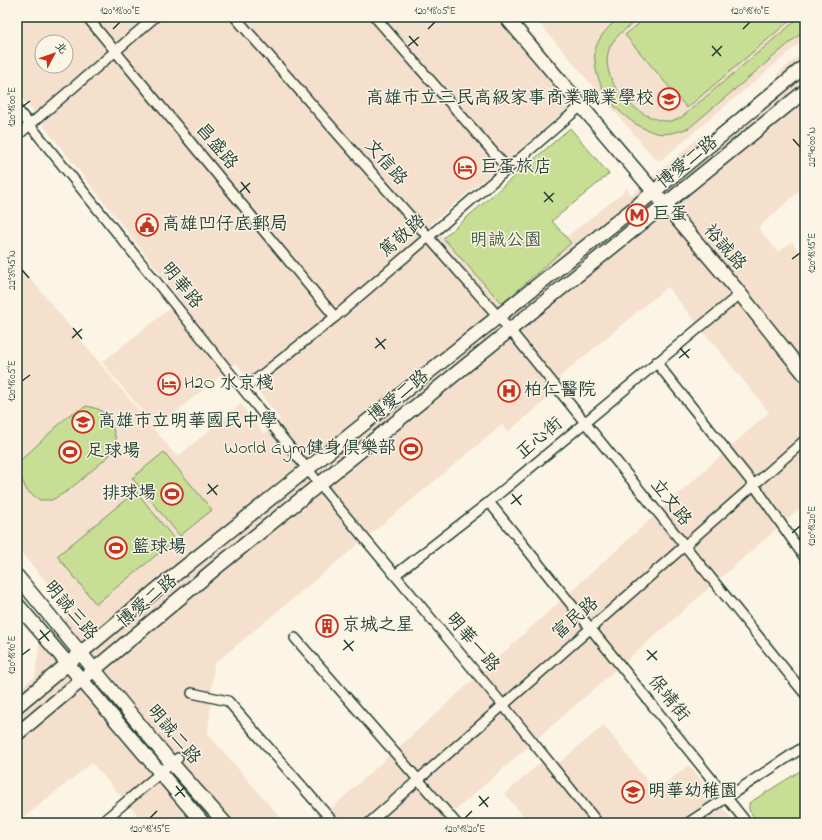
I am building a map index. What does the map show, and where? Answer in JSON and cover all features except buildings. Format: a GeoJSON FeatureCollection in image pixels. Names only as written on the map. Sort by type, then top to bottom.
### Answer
{"type":"FeatureCollection","features":[{"type":"Feature","properties":{"kind":"main road","name":"裕誠路"},"geometry":{"type":"LineString","coordinates":[[506,17],[654,192],[664,206],[740,294],[805,375]]}},
{"type":"Feature","properties":{"kind":"main road","name":"博愛二路"},"geometry":{"type":"LineString","coordinates":[[17,706],[80,652],[307,468],[499,317],[654,192],[805,66]]}},
{"type":"Feature","properties":{"kind":"main road","name":"博愛二路"},"geometry":{"type":"LineString","coordinates":[[17,734],[320,484],[805,91]]}},
{"type":"Feature","properties":{"kind":"main road","name":"明誠三路"},"geometry":{"type":"LineString","coordinates":[[17,576],[95,669]]}},
{"type":"Feature","properties":{"kind":"main road","name":"明誠三路"},"geometry":{"type":"LineString","coordinates":[[17,604],[81,680]]}},
{"type":"Feature","properties":{"kind":"main road","name":"明誠二路"},"geometry":{"type":"LineString","coordinates":[[95,669],[175,760],[225,823]]}},
{"type":"Feature","properties":{"kind":"main road","name":"明誠二路"},"geometry":{"type":"LineString","coordinates":[[81,680],[203,823]]}},
{"type":"Feature","properties":{"kind":"street","name":"昌盛路"},"geometry":{"type":"LineString","coordinates":[[87,17],[116,50],[335,317]]}},
{"type":"Feature","properties":{"kind":"street"},"geometry":{"type":"LineString","coordinates":[[17,136],[156,17]]}},
{"type":"Feature","properties":{"kind":"street","name":"文信路"},"geometry":{"type":"LineString","coordinates":[[235,17],[510,330]]}},
{"type":"Feature","properties":{"kind":"street"},"geometry":{"type":"LineString","coordinates":[[375,17],[507,168]]}},
{"type":"Feature","properties":{"kind":"street","name":"篤敬路"},"geometry":{"type":"LineString","coordinates":[[244,389],[335,317],[581,106]]}},
{"type":"Feature","properties":{"kind":"street","name":"明華路"},"geometry":{"type":"LineString","coordinates":[[17,109],[320,484]]}},
{"type":"Feature","properties":{"kind":"street","name":"正心街"},"geometry":{"type":"LineString","coordinates":[[395,575],[490,502],[656,362],[740,294]]}},
{"type":"Feature","properties":{"kind":"street","name":"立文路"},"geometry":{"type":"LineString","coordinates":[[510,330],[805,694]]}},
{"type":"Feature","properties":{"kind":"street"},"geometry":{"type":"LineString","coordinates":[[656,362],[754,484],[805,558]]}},
{"type":"Feature","properties":{"kind":"street","name":"富民路"},"geometry":{"type":"LineString","coordinates":[[369,823],[805,440]]}},
{"type":"Feature","properties":{"kind":"street","name":"明華一路"},"geometry":{"type":"LineString","coordinates":[[320,484],[503,705],[598,823]]}},
{"type":"Feature","properties":{"kind":"street","name":"保靖街"},"geometry":{"type":"LineString","coordinates":[[490,502],[747,823]]}},
{"type":"Feature","properties":{"kind":"street"},"geometry":{"type":"LineString","coordinates":[[295,638],[456,823]]}},
{"type":"Feature","properties":{"kind":"street"},"geometry":{"type":"LineString","coordinates":[[192,693],[228,701],[334,823]]}},
{"type":"Feature","properties":{"kind":"street"},"geometry":{"type":"LineString","coordinates":[[688,823],[805,746]]}},
{"type":"Feature","properties":{"kind":"street"},"geometry":{"type":"LineString","coordinates":[[101,823],[175,760]]}},
{"type":"Feature","properties":{"kind":"shaded area"},"geometry":{"type":"Polygon","coordinates":[[[17,17],[518,17],[584,95],[431,224],[502,304],[571,243],[566,237],[623,193],[626,187],[631,195],[703,134],[707,139],[780,78],[777,74],[805,51],[805,186],[758,228],[778,252],[792,242],[805,260],[805,504],[441,823],[315,823],[769,412],[667,287],[544,390],[550,397],[508,432],[502,425],[214,664],[208,734],[285,823],[144,823],[92,763],[17,823],[17,691],[35,676],[40,640],[72,611],[17,548],[17,262],[177,457],[241,404],[264,434],[280,419],[236,363],[156,428],[102,362],[181,300],[17,92],[17,17]]]}},
{"type":"Feature","properties":{"kind":"shaded area","name":"高雄市立三民高級家事商業職業學校"},"geometry":{"type":"Polygon","coordinates":[[[534,17],[805,17],[805,39],[661,160],[655,159],[534,17]]]}},
{"type":"Feature","properties":{"kind":"shaded area"},"geometry":{"type":"Polygon","coordinates":[[[604,725],[655,791],[689,765],[735,823],[529,823],[505,794],[551,753],[559,763],[604,725]]]}},
{"type":"Feature","properties":{"kind":"green space"},"geometry":{"type":"Polygon","coordinates":[[[620,17],[641,17],[620,34],[610,47],[607,60],[609,73],[614,85],[633,107],[658,119],[670,121],[682,117],[800,17],[805,17],[805,30],[689,128],[662,134],[642,127],[622,114],[607,95],[597,74],[595,50],[599,40],[620,17]]]}},
{"type":"Feature","properties":{"kind":"green space"},"geometry":{"type":"Polygon","coordinates":[[[647,17],[794,17],[687,108],[625,35],[647,17]]]}},
{"type":"Feature","properties":{"kind":"green space","name":"明誠公園"},"geometry":{"type":"Polygon","coordinates":[[[570,128],[609,174],[552,221],[571,243],[502,304],[443,238],[570,128]]]}},
{"type":"Feature","properties":{"kind":"green space","name":"足球場"},"geometry":{"type":"Polygon","coordinates":[[[87,406],[98,409],[109,416],[116,439],[109,456],[69,490],[52,500],[40,500],[27,491],[20,476],[20,461],[69,415],[87,406]]]}},
{"type":"Feature","properties":{"kind":"green space","name":"排球場"},"geometry":{"type":"Polygon","coordinates":[[[164,452],[212,510],[180,536],[132,478],[164,452]]]}},
{"type":"Feature","properties":{"kind":"green space","name":"籃球場"},"geometry":{"type":"Polygon","coordinates":[[[136,491],[175,540],[96,604],[57,556],[136,491]]]}},
{"type":"Feature","properties":{"kind":"green space"},"geometry":{"type":"Polygon","coordinates":[[[805,768],[805,823],[758,823],[749,810],[749,803],[805,768]]]}},
{"type":"Feature","properties":{"kind":"place","name":"高雄市立三民高級家事商業職業學校"},"geometry":{"type":"Point","coordinates":[669,99]}},
{"type":"Feature","properties":{"kind":"place","name":"巨蛋旅店"},"geometry":{"type":"Point","coordinates":[465,168]}},
{"type":"Feature","properties":{"kind":"place","name":"巨蛋"},"geometry":{"type":"Point","coordinates":[637,215]}},
{"type":"Feature","properties":{"kind":"place","name":"高雄凹仔底郵局"},"geometry":{"type":"Point","coordinates":[147,225]}},
{"type":"Feature","properties":{"kind":"place","name":"H2O 水京棧"},"geometry":{"type":"Point","coordinates":[169,384]}},
{"type":"Feature","properties":{"kind":"place","name":"柏仁醫院"},"geometry":{"type":"Point","coordinates":[509,391]}},
{"type":"Feature","properties":{"kind":"place","name":"高雄市立明華國民中學"},"geometry":{"type":"Point","coordinates":[83,422]}},
{"type":"Feature","properties":{"kind":"place","name":"World Gym健身俱樂部"},"geometry":{"type":"Point","coordinates":[411,449]}},
{"type":"Feature","properties":{"kind":"place","name":"足球場"},"geometry":{"type":"Point","coordinates":[70,452]}},
{"type":"Feature","properties":{"kind":"place","name":"排球場"},"geometry":{"type":"Point","coordinates":[172,494]}},
{"type":"Feature","properties":{"kind":"place","name":"籃球場"},"geometry":{"type":"Point","coordinates":[116,548]}},
{"type":"Feature","properties":{"kind":"place","name":"京城之星"},"geometry":{"type":"Point","coordinates":[327,626]}},
{"type":"Feature","properties":{"kind":"place","name":"明華幼稚園"},"geometry":{"type":"Point","coordinates":[633,792]}}]}
